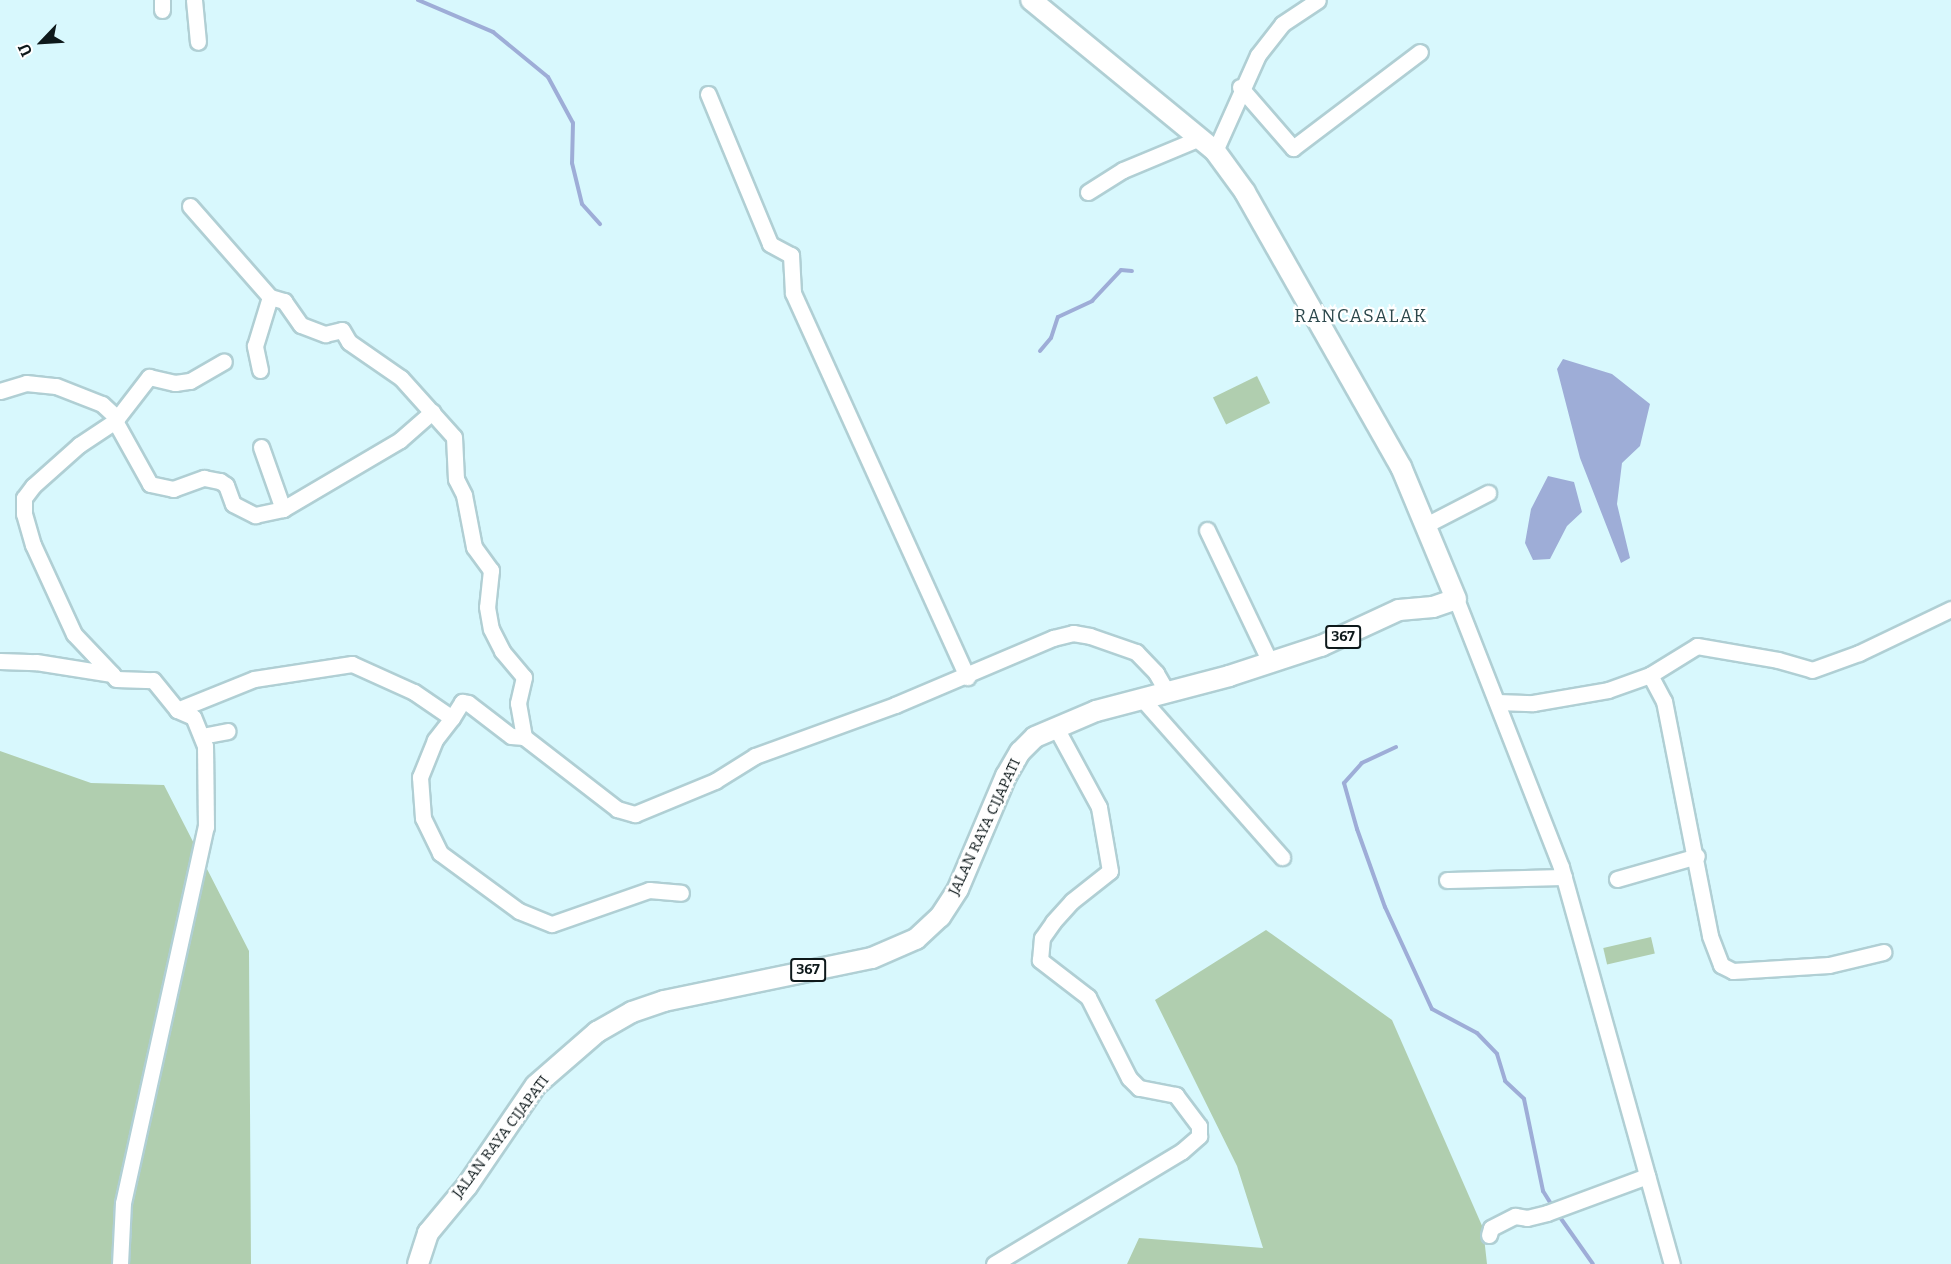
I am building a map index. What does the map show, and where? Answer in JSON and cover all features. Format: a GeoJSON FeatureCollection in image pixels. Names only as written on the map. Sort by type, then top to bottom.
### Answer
{"type":"FeatureCollection","features":[{"type":"Feature","properties":{"kind":"main road"},"geometry":{"type":"LineString","coordinates":[[1031,0],[1208,144],[1245,192],[1401,467],[1456,599]]}},
{"type":"Feature","properties":{"kind":"main road","name":"JALAN RAYA CIJAPATI"},"geometry":{"type":"LineString","coordinates":[[418,1264],[428,1233],[467,1186],[536,1085],[597,1032],[632,1012],[664,1001],[872,958],[916,939],[940,917],[958,889],[1020,752],[1035,736],[1055,726],[1229,676],[1266,654],[1339,639],[1386,615],[1441,606],[1456,599]]}},
{"type":"Feature","properties":{"kind":"street"},"geometry":{"type":"LineString","coordinates":[[194,0],[198,42]]}},
{"type":"Feature","properties":{"kind":"street"},"geometry":{"type":"LineString","coordinates":[[1088,192],[1123,170],[1208,144],[1258,55],[1282,24],[1318,0]]}},
{"type":"Feature","properties":{"kind":"street"},"geometry":{"type":"LineString","coordinates":[[1240,87],[1293,148],[1420,52]]}},
{"type":"Feature","properties":{"kind":"street"},"geometry":{"type":"LineString","coordinates":[[708,94],[770,244],[791,255],[793,293],[967,677]]}},
{"type":"Feature","properties":{"kind":"street"},"geometry":{"type":"LineString","coordinates":[[190,206],[249,269],[270,297],[284,301],[301,325],[309,330],[325,334],[342,330],[349,342],[401,378],[412,395],[432,412],[454,437],[456,479],[464,495],[474,547],[491,570],[487,607],[494,636],[524,677],[518,703],[524,737]]}},
{"type":"Feature","properties":{"kind":"street"},"geometry":{"type":"LineString","coordinates":[[260,370],[255,346],[270,297]]}},
{"type":"Feature","properties":{"kind":"street"},"geometry":{"type":"LineString","coordinates":[[120,1264],[123,1203],[206,827],[208,782],[202,735],[193,717],[177,710],[153,680],[116,679],[74,634],[33,545],[23,506],[33,486],[79,445],[116,419],[149,377],[175,383],[190,381],[224,361]]}},
{"type":"Feature","properties":{"kind":"street"},"geometry":{"type":"LineString","coordinates":[[0,391],[26,383],[56,386],[102,404],[116,419],[150,484],[173,489],[204,478],[226,485],[233,504],[251,515],[283,509],[400,440],[432,412]]}},
{"type":"Feature","properties":{"kind":"street"},"geometry":{"type":"LineString","coordinates":[[261,447],[283,509]]}},
{"type":"Feature","properties":{"kind":"street"},"geometry":{"type":"LineString","coordinates":[[1426,525],[1488,493]]}},
{"type":"Feature","properties":{"kind":"street"},"geometry":{"type":"LineString","coordinates":[[1207,530],[1266,654]]}},
{"type":"Feature","properties":{"kind":"street"},"geometry":{"type":"LineString","coordinates":[[1456,599],[1564,877],[1672,1264]]}},
{"type":"Feature","properties":{"kind":"street"},"geometry":{"type":"LineString","coordinates":[[1497,702],[1533,703],[1608,690],[1650,675],[1697,646],[1778,660],[1812,670],[1859,653],[1951,609]]}},
{"type":"Feature","properties":{"kind":"street"},"geometry":{"type":"LineString","coordinates":[[681,893],[649,890],[552,924],[519,911],[440,853],[423,818],[420,777],[435,740],[465,702],[511,736],[524,737],[617,809],[644,813],[715,781],[755,756],[967,677],[1053,638],[1073,633],[1113,642],[1136,652],[1156,673],[1167,692]]}},
{"type":"Feature","properties":{"kind":"street"},"geometry":{"type":"LineString","coordinates":[[0,661],[36,662],[112,674]]}},
{"type":"Feature","properties":{"kind":"street"},"geometry":{"type":"LineString","coordinates":[[177,710],[254,679],[347,664],[414,692],[452,718]]}},
{"type":"Feature","properties":{"kind":"street"},"geometry":{"type":"LineString","coordinates":[[1650,675],[1664,700],[1673,762],[1697,856],[1712,945],[1725,968],[1829,965],[1883,952]]}},
{"type":"Feature","properties":{"kind":"street"},"geometry":{"type":"LineString","coordinates":[[1143,700],[1282,857]]}},
{"type":"Feature","properties":{"kind":"street"},"geometry":{"type":"LineString","coordinates":[[994,1264],[1182,1151],[1199,1136],[1199,1125],[1176,1095],[1139,1088],[1129,1078],[1094,1006],[1076,986],[1040,960],[1042,938],[1053,922],[1072,901],[1110,871],[1099,807],[1055,726]]}},
{"type":"Feature","properties":{"kind":"street"},"geometry":{"type":"LineString","coordinates":[[202,735],[228,731]]}},
{"type":"Feature","properties":{"kind":"street"},"geometry":{"type":"LineString","coordinates":[[1617,879],[1697,856]]}},
{"type":"Feature","properties":{"kind":"street"},"geometry":{"type":"LineString","coordinates":[[1446,880],[1564,877]]}},
{"type":"Feature","properties":{"kind":"street"},"geometry":{"type":"LineString","coordinates":[[1489,1235],[1491,1228],[1515,1216],[1527,1218],[1547,1213],[1647,1176]]}},
{"type":"Feature","properties":{"kind":"green space"},"geometry":{"type":"Polygon","coordinates":[[[1257,376],[1270,403],[1226,424],[1213,397],[1257,376]]]}},
{"type":"Feature","properties":{"kind":"green space"},"geometry":{"type":"Polygon","coordinates":[[[0,751],[91,783],[164,785],[249,951],[251,1264],[0,1264],[0,751]]]}},
{"type":"Feature","properties":{"kind":"green space"},"geometry":{"type":"Polygon","coordinates":[[[1266,930],[1392,1020],[1483,1228],[1487,1264],[1127,1264],[1139,1238],[1263,1248],[1237,1166],[1155,1000],[1266,930]]]}},
{"type":"Feature","properties":{"kind":"green space"},"geometry":{"type":"Polygon","coordinates":[[[1651,937],[1655,954],[1607,965],[1603,948],[1651,937]]]}},
{"type":"Feature","properties":{"kind":"water"},"geometry":{"type":"Polygon","coordinates":[[[1563,359],[1612,374],[1650,404],[1640,446],[1622,463],[1617,504],[1630,558],[1621,563],[1580,458],[1557,369],[1563,359]]]}},
{"type":"Feature","properties":{"kind":"water"},"geometry":{"type":"Polygon","coordinates":[[[1548,476],[1574,482],[1582,512],[1567,526],[1550,559],[1533,560],[1525,543],[1531,509],[1548,476]]]}},
{"type":"Feature","properties":{"kind":"waterway"},"geometry":{"type":"LineString","coordinates":[[418,0],[493,32],[548,77],[573,123],[572,163],[582,204],[600,224]]}},
{"type":"Feature","properties":{"kind":"waterway"},"geometry":{"type":"LineString","coordinates":[[1040,351],[1051,338],[1058,317],[1092,301],[1121,270],[1132,271]]}},
{"type":"Feature","properties":{"kind":"waterway"},"geometry":{"type":"LineString","coordinates":[[1396,747],[1362,763],[1344,783],[1357,829],[1385,907],[1432,1009],[1477,1033],[1497,1054],[1505,1081],[1524,1099],[1543,1191],[1553,1207]]}},
{"type":"Feature","properties":{"kind":"waterway"},"geometry":{"type":"LineString","coordinates":[[1557,1213],[1593,1264]]}},
{"type":"Feature","properties":{"kind":"district","name":"RANCASALAK"},"geometry":{"type":"Point","coordinates":[1361,316]}}]}
